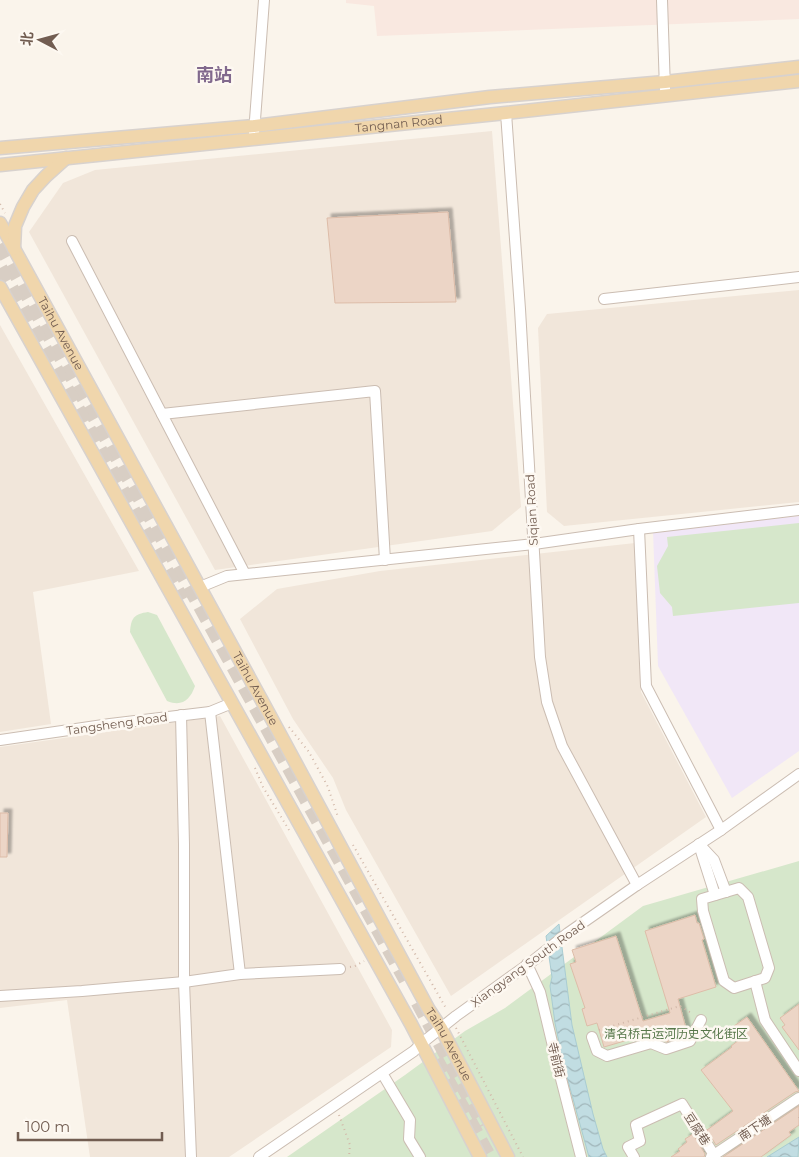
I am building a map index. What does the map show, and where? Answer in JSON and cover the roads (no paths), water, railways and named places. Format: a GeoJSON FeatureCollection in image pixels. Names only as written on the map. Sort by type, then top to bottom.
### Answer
{"type":"FeatureCollection","features":[{"type":"Feature","properties":{"kind":"main road","name":"Tangnan Road"},"geometry":{"type":"LineString","coordinates":[[0,165],[66,158],[254,132],[490,97],[665,82],[799,67]]}},
{"type":"Feature","properties":{"kind":"main road","name":"Tangnan Road"},"geometry":{"type":"LineString","coordinates":[[0,148],[506,114],[799,80]]}},
{"type":"Feature","properties":{"kind":"main road"},"geometry":{"type":"LineString","coordinates":[[14,249],[15,226],[22,207],[39,183],[66,158]]}},
{"type":"Feature","properties":{"kind":"main road","name":"Taihu Avenue"},"geometry":{"type":"LineString","coordinates":[[0,223],[429,1010],[446,1024],[508,1157]]}},
{"type":"Feature","properties":{"kind":"main road","name":"Taihu Avenue"},"geometry":{"type":"LineString","coordinates":[[0,287],[422,1043],[480,1157]]}},
{"type":"Feature","properties":{"kind":"street"},"geometry":{"type":"LineString","coordinates":[[254,132],[264,0]]}},
{"type":"Feature","properties":{"kind":"street"},"geometry":{"type":"LineString","coordinates":[[662,0],[666,95]]}},
{"type":"Feature","properties":{"kind":"street","name":"Siqian Road"},"geometry":{"type":"LineString","coordinates":[[506,114],[520,309],[540,657],[547,702],[562,746],[636,885]]}},
{"type":"Feature","properties":{"kind":"street"},"geometry":{"type":"LineString","coordinates":[[72,241],[245,574]]}},
{"type":"Feature","properties":{"kind":"street"},"geometry":{"type":"LineString","coordinates":[[604,299],[799,277]]}},
{"type":"Feature","properties":{"kind":"street"},"geometry":{"type":"LineString","coordinates":[[162,414],[375,391],[385,560]]}},
{"type":"Feature","properties":{"kind":"street"},"geometry":{"type":"LineString","coordinates":[[200,588],[227,576],[534,544],[638,529],[799,510]]}},
{"type":"Feature","properties":{"kind":"street"},"geometry":{"type":"LineString","coordinates":[[638,529],[646,686],[721,830]]}},
{"type":"Feature","properties":{"kind":"street","name":"Tangsheng Road"},"geometry":{"type":"LineString","coordinates":[[0,740],[210,712],[232,703]]}},
{"type":"Feature","properties":{"kind":"street"},"geometry":{"type":"LineString","coordinates":[[210,712],[240,974]]}},
{"type":"Feature","properties":{"kind":"street"},"geometry":{"type":"LineString","coordinates":[[181,716],[184,844],[184,982],[191,1157]]}},
{"type":"Feature","properties":{"kind":"street","name":"Xiangyang South Road"},"geometry":{"type":"LineString","coordinates":[[259,1157],[414,1051],[446,1024],[568,933],[636,885],[721,830],[799,774]]}},
{"type":"Feature","properties":{"kind":"street"},"geometry":{"type":"LineString","coordinates":[[699,844],[714,860],[726,892]]}},
{"type":"Feature","properties":{"kind":"street"},"geometry":{"type":"LineString","coordinates":[[699,844],[715,895]]}},
{"type":"Feature","properties":{"kind":"street"},"geometry":{"type":"LineString","coordinates":[[739,888],[748,897],[769,968],[765,978],[734,988],[724,981],[703,911],[702,899],[715,895],[739,888]]}},
{"type":"Feature","properties":{"kind":"street","name":"寺前街"},"geometry":{"type":"LineString","coordinates":[[531,962],[582,1157]]}},
{"type":"Feature","properties":{"kind":"street"},"geometry":{"type":"LineString","coordinates":[[0,996],[184,982],[240,974],[340,969]]}},
{"type":"Feature","properties":{"kind":"street"},"geometry":{"type":"LineString","coordinates":[[755,981],[765,1020],[799,1071]]}},
{"type":"Feature","properties":{"kind":"street"},"geometry":{"type":"LineString","coordinates":[[592,1037],[596,1051],[607,1056],[651,1043],[666,1049],[690,1041],[701,1020]]}},
{"type":"Feature","properties":{"kind":"street"},"geometry":{"type":"LineString","coordinates":[[382,1073],[410,1120],[409,1139],[420,1157]]}},
{"type":"Feature","properties":{"kind":"street","name":"南下塘"},"geometry":{"type":"LineString","coordinates":[[713,1156],[799,1098]]}},
{"type":"Feature","properties":{"kind":"street","name":"豆腐巷"},"geometry":{"type":"LineString","coordinates":[[634,1157],[628,1147],[640,1140],[636,1125],[682,1104],[713,1156]]}},
{"type":"Feature","properties":{"kind":"water"},"geometry":{"type":"Polygon","coordinates":[[[559,924],[572,1025],[593,1114],[607,1157],[589,1157],[564,1066],[555,1023],[550,986],[552,977],[546,936],[559,924]]]}},
{"type":"Feature","properties":{"kind":"water"},"geometry":{"type":"Polygon","coordinates":[[[799,1137],[798,1157],[767,1157],[799,1137]]]}},
{"type":"Feature","properties":{"kind":"tunnel"},"geometry":{"type":"LineString","coordinates":[[0,244],[406,980]]}},
{"type":"Feature","properties":{"kind":"tunnel"},"geometry":{"type":"LineString","coordinates":[[0,268],[182,600]]}},
{"type":"Feature","properties":{"kind":"tunnel"},"geometry":{"type":"LineString","coordinates":[[418,1002],[484,1125]]}},
{"type":"Feature","properties":{"kind":"tunnel"},"geometry":{"type":"LineString","coordinates":[[436,1060],[489,1157]]}},
{"type":"Feature","properties":{"kind":"district","name":"南站"},"geometry":{"type":"Point","coordinates":[214,75]}},
{"type":"Feature","properties":{"kind":"park label","name":"清名桥古运河历史文化街区"},"geometry":{"type":"Point","coordinates":[676,1034]}}]}
